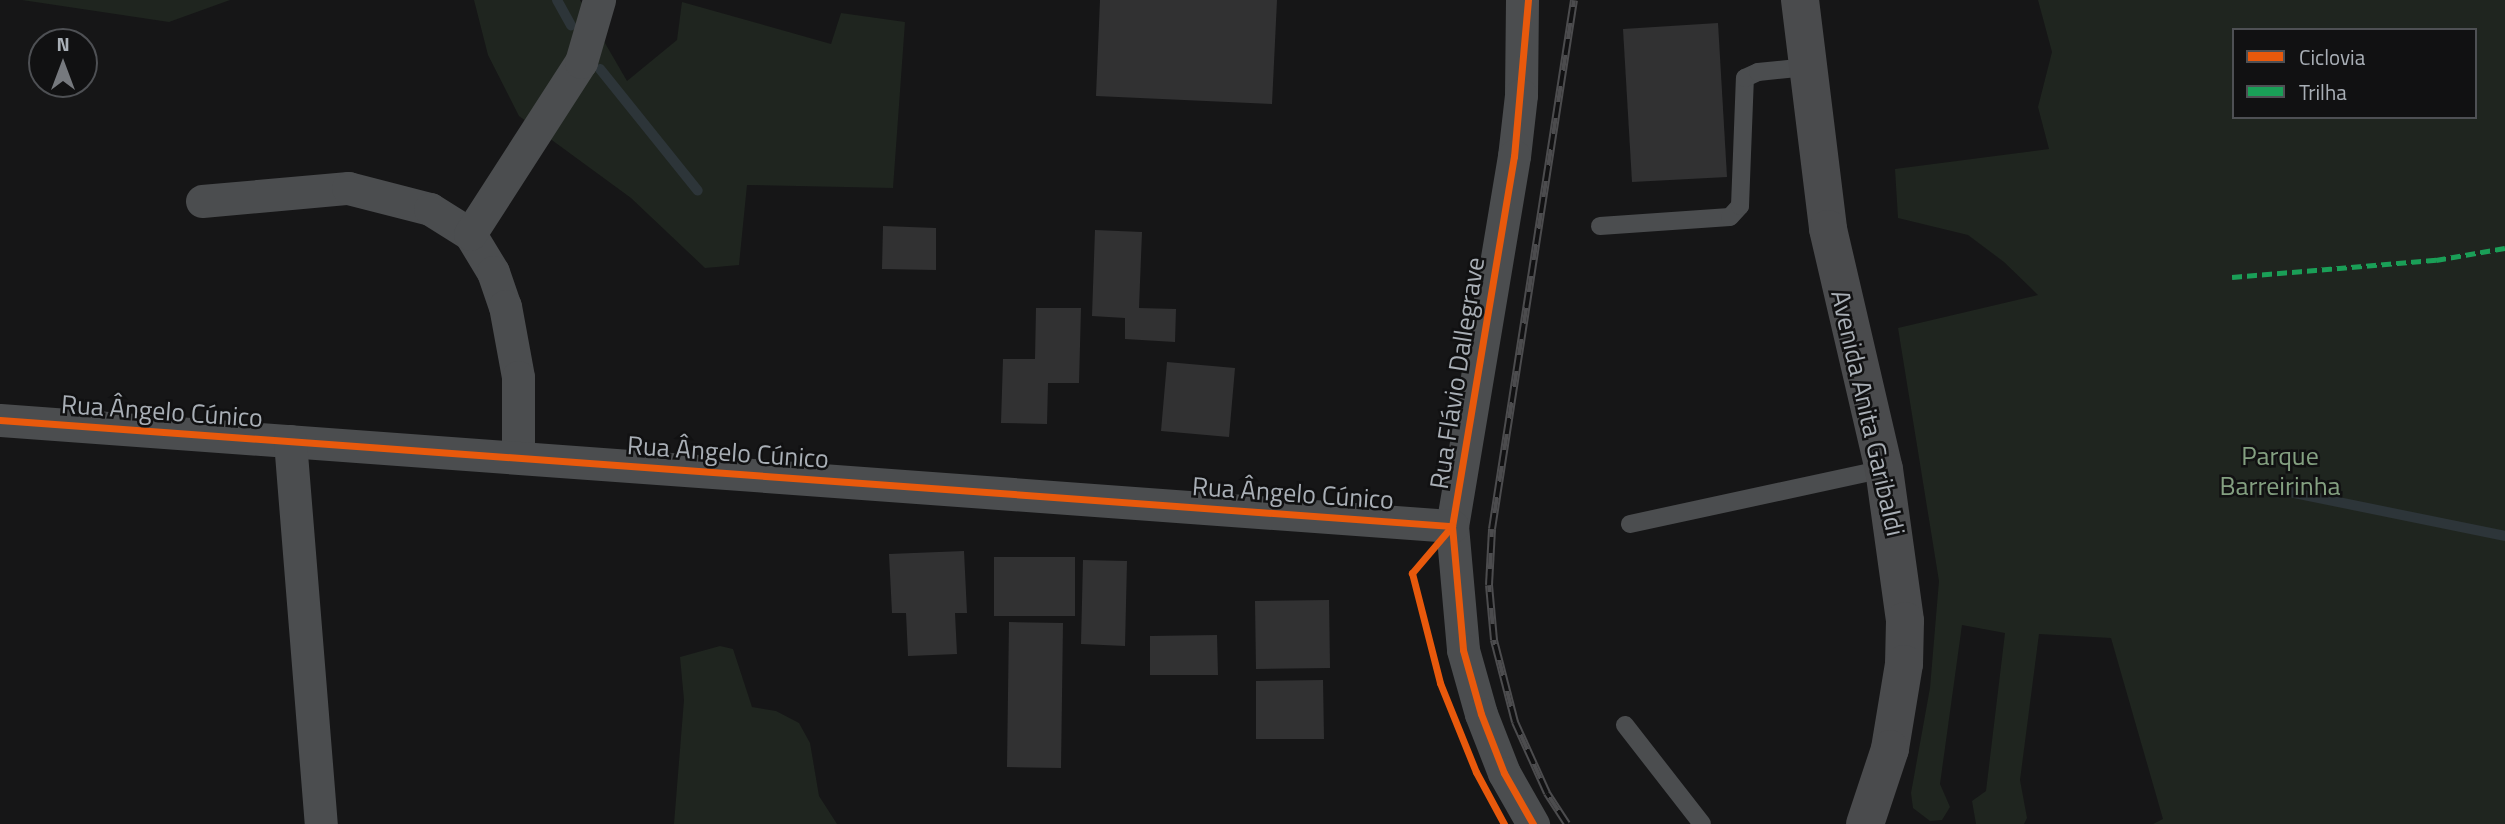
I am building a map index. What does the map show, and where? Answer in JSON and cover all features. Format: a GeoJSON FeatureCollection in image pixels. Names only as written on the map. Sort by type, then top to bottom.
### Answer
{"type":"FeatureCollection","features":[{"type":"Feature","properties":{"kind":"main road","name":"Avenida Anita Garibaldi"},"geometry":{"type":"LineString","coordinates":[[1800,0],[1807,67],[1840,290],[1884,469],[1900,568],[1904,664],[1890,749],[1865,824]]}},
{"type":"Feature","properties":{"kind":"street"},"geometry":{"type":"LineString","coordinates":[[470,234],[582,62],[599,0]]}},
{"type":"Feature","properties":{"kind":"street","name":"Rua Flávio Dallegrave"},"geometry":{"type":"LineString","coordinates":[[1522,0],[1521,95],[1514,156],[1452,526],[1463,650],[1490,738],[1533,824]]}},
{"type":"Feature","properties":{"kind":"street"},"geometry":{"type":"LineString","coordinates":[[202,201],[348,188],[389,195],[430,209],[470,234],[493,272],[505,306],[518,377],[517,457]]}},
{"type":"Feature","properties":{"kind":"street","name":"Rua Ângelo Cúnico"},"geometry":{"type":"LineString","coordinates":[[0,420],[1452,526]]}},
{"type":"Feature","properties":{"kind":"street"},"geometry":{"type":"LineString","coordinates":[[290,441],[321,824]]}},
{"type":"Feature","properties":{"kind":"lane"},"geometry":{"type":"LineString","coordinates":[[1600,226],[1730,217],[1740,206],[1745,78],[1758,72],[1807,67]]}},
{"type":"Feature","properties":{"kind":"lane"},"geometry":{"type":"LineString","coordinates":[[1630,524],[1884,469]]}},
{"type":"Feature","properties":{"kind":"lane"},"geometry":{"type":"LineString","coordinates":[[1625,725],[1702,824]]}},
{"type":"Feature","properties":{"kind":"green space"},"geometry":{"type":"Polygon","coordinates":[[[22,0],[230,0],[169,22],[22,0]]]}},
{"type":"Feature","properties":{"kind":"green space"},"geometry":{"type":"Polygon","coordinates":[[[474,0],[580,0],[627,81],[677,40],[682,2],[831,44],[841,13],[905,22],[893,188],[747,185],[739,265],[705,268],[631,198],[519,116],[488,55],[474,0]]]}},
{"type":"Feature","properties":{"kind":"green space","name":"Parque Barreirinha"},"geometry":{"type":"Polygon","coordinates":[[[2038,0],[2505,0],[2505,824],[2153,824],[2163,819],[2111,638],[2039,634],[2020,780],[2027,818],[2024,824],[1976,824],[1972,801],[1986,791],[2005,633],[1962,625],[1940,784],[1950,807],[1942,820],[1930,821],[1913,808],[1911,793],[1930,688],[1939,581],[1898,328],[2038,295],[2004,262],[1968,235],[1898,218],[1895,169],[2049,149],[2038,107],[2052,52],[2038,0]]]}},
{"type":"Feature","properties":{"kind":"green space"},"geometry":{"type":"Polygon","coordinates":[[[720,646],[733,649],[752,707],[776,711],[799,723],[810,743],[819,796],[837,824],[674,824],[684,700],[680,657],[720,646]]]}},
{"type":"Feature","properties":{"kind":"building"},"geometry":{"type":"Polygon","coordinates":[[[1100,0],[1277,0],[1272,104],[1096,96],[1100,0]]]}},
{"type":"Feature","properties":{"kind":"building"},"geometry":{"type":"Polygon","coordinates":[[[1718,23],[1727,177],[1632,182],[1623,29],[1718,23]]]}},
{"type":"Feature","properties":{"kind":"building"},"geometry":{"type":"Polygon","coordinates":[[[883,226],[936,228],[936,270],[882,269],[883,226]]]}},
{"type":"Feature","properties":{"kind":"building"},"geometry":{"type":"Polygon","coordinates":[[[1095,230],[1142,232],[1139,308],[1176,309],[1175,342],[1125,339],[1125,318],[1092,316],[1095,230]]]}},
{"type":"Feature","properties":{"kind":"building"},"geometry":{"type":"Polygon","coordinates":[[[1036,308],[1081,308],[1079,383],[1048,383],[1047,424],[1001,423],[1003,359],[1035,359],[1036,308]]]}},
{"type":"Feature","properties":{"kind":"building"},"geometry":{"type":"Polygon","coordinates":[[[1167,362],[1235,368],[1229,437],[1161,431],[1167,362]]]}},
{"type":"Feature","properties":{"kind":"building"},"geometry":{"type":"Polygon","coordinates":[[[964,551],[967,613],[955,613],[957,654],[908,656],[906,613],[892,613],[889,554],[964,551]]]}},
{"type":"Feature","properties":{"kind":"building"},"geometry":{"type":"Polygon","coordinates":[[[994,557],[1075,557],[1075,616],[994,616],[994,557]]]}},
{"type":"Feature","properties":{"kind":"building"},"geometry":{"type":"Polygon","coordinates":[[[1083,560],[1127,561],[1125,646],[1081,644],[1083,560]]]}},
{"type":"Feature","properties":{"kind":"building"},"geometry":{"type":"Polygon","coordinates":[[[1329,600],[1330,668],[1256,669],[1255,601],[1329,600]]]}},
{"type":"Feature","properties":{"kind":"building"},"geometry":{"type":"Polygon","coordinates":[[[1009,622],[1063,623],[1061,768],[1007,767],[1009,622]]]}},
{"type":"Feature","properties":{"kind":"building"},"geometry":{"type":"Polygon","coordinates":[[[1217,635],[1218,675],[1150,675],[1150,636],[1217,635]]]}},
{"type":"Feature","properties":{"kind":"building"},"geometry":{"type":"Polygon","coordinates":[[[1323,680],[1324,739],[1256,739],[1256,681],[1323,680]]]}},
{"type":"Feature","properties":{"kind":"waterway"},"geometry":{"type":"LineString","coordinates":[[557,0],[571,25]]}},
{"type":"Feature","properties":{"kind":"waterway"},"geometry":{"type":"LineString","coordinates":[[600,69],[698,191]]}},
{"type":"Feature","properties":{"kind":"waterway"},"geometry":{"type":"LineString","coordinates":[[2284,491],[2505,536]]}},
{"type":"Feature","properties":{"kind":"railway"},"geometry":{"type":"LineString","coordinates":[[1567,824],[1547,793],[1515,722],[1494,640],[1489,585],[1492,529],[1574,0]]}},
{"type":"Feature","properties":{"kind":"marked path"},"geometry":{"type":"LineString","coordinates":[[2232,277],[2436,260],[2505,248]]}},
{"type":"Feature","properties":{"kind":"cycle path"},"geometry":{"type":"LineString","coordinates":[[1528,0],[1514,156],[1452,526],[1463,650],[1481,714],[1504,773],[1533,824]]}},
{"type":"Feature","properties":{"kind":"cycle path"},"geometry":{"type":"LineString","coordinates":[[0,420],[1452,526]]}},
{"type":"Feature","properties":{"kind":"cycle path"},"geometry":{"type":"LineString","coordinates":[[1452,526],[1412,573],[1440,683],[1476,772],[1504,824]]}}]}
